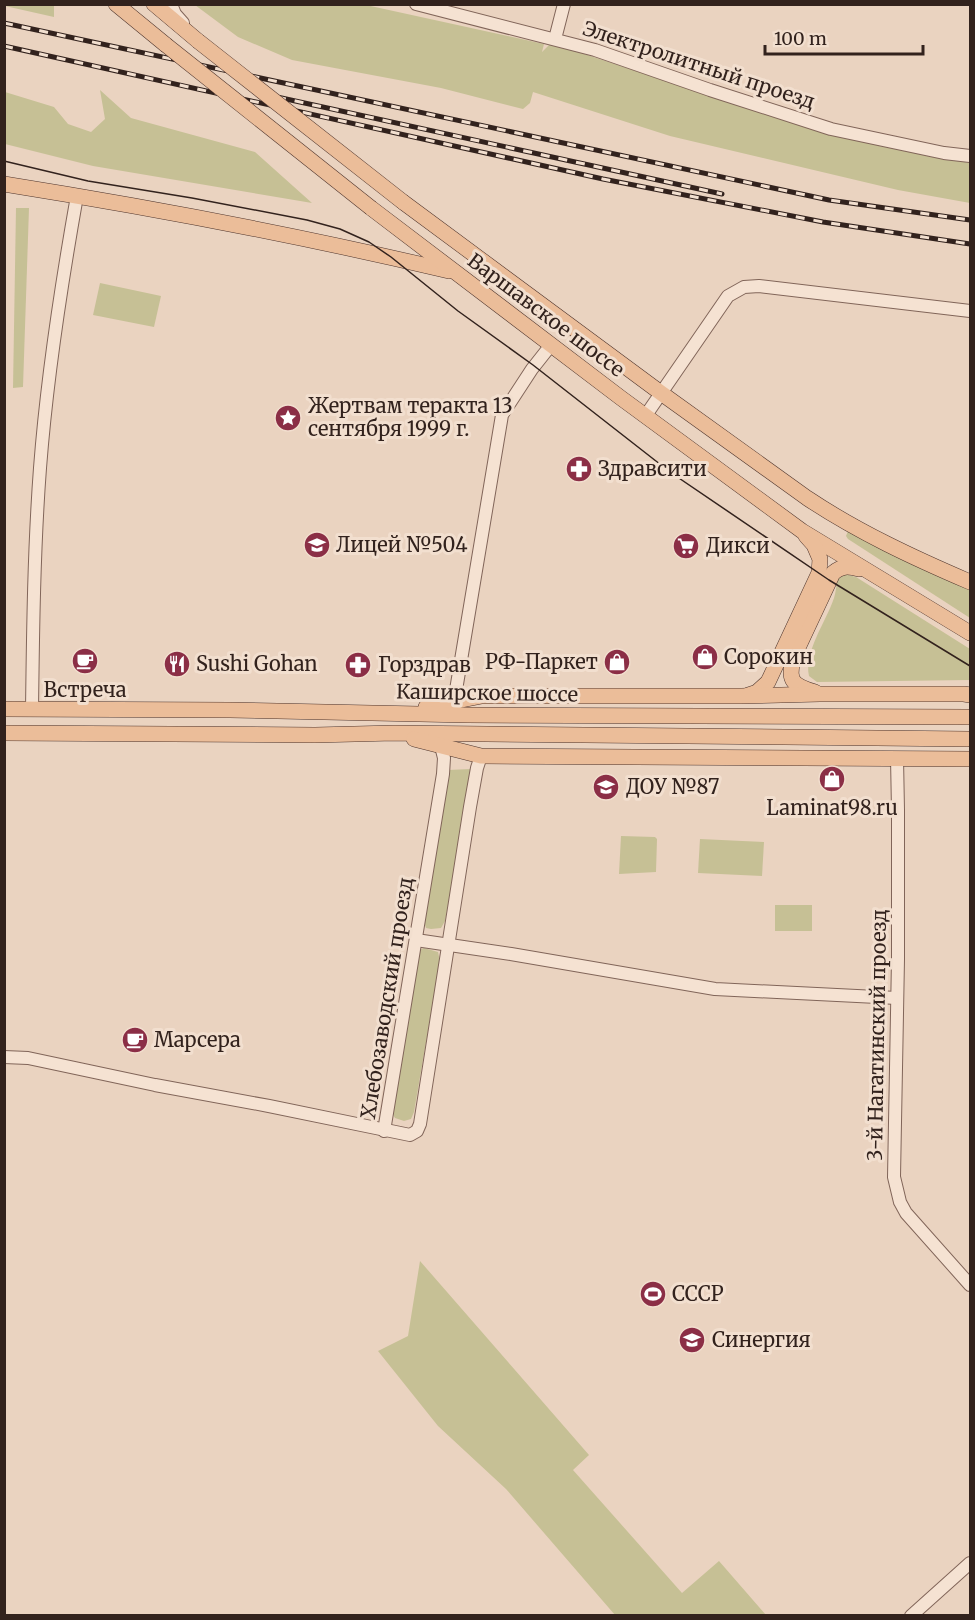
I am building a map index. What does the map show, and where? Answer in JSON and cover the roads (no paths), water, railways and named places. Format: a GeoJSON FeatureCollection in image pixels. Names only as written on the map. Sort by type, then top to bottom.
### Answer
{"type":"FeatureCollection","features":[{"type":"Feature","properties":{"kind":"main road","name":"Варшавское шоссе"},"geometry":{"type":"LineString","coordinates":[[116,4],[455,273],[802,531],[970,633]]}},
{"type":"Feature","properties":{"kind":"main road","name":"Варшавское шоссе"},"geometry":{"type":"LineString","coordinates":[[154,4],[403,202],[661,393],[829,513],[927,564],[970,582]]}},
{"type":"Feature","properties":{"kind":"main road"},"geometry":{"type":"LineString","coordinates":[[4,184],[287,234],[455,273]]}},
{"type":"Feature","properties":{"kind":"main road"},"geometry":{"type":"LineString","coordinates":[[741,696],[757,692],[768,682],[817,580],[820,559],[814,545],[802,531]]}},
{"type":"Feature","properties":{"kind":"main road"},"geometry":{"type":"LineString","coordinates":[[820,694],[799,688],[792,680],[790,668],[795,654],[832,573],[848,566],[866,571]]}},
{"type":"Feature","properties":{"kind":"main road"},"geometry":{"type":"LineString","coordinates":[[386,713],[482,696],[970,695]]}},
{"type":"Feature","properties":{"kind":"main road","name":"Каширское шоссе"},"geometry":{"type":"LineString","coordinates":[[4,709],[230,710],[467,715],[968,717]]}},
{"type":"Feature","properties":{"kind":"main road","name":"Каширское шоссе"},"geometry":{"type":"LineString","coordinates":[[4,733],[315,735],[394,733],[968,740]]}},
{"type":"Feature","properties":{"kind":"main road"},"geometry":{"type":"LineString","coordinates":[[394,733],[481,756],[970,759]]}},
{"type":"Feature","properties":{"kind":"street"},"geometry":{"type":"LineString","coordinates":[[171,4],[196,39]]}},
{"type":"Feature","properties":{"kind":"street","name":"Электролитный проезд"},"geometry":{"type":"LineString","coordinates":[[416,4],[606,54],[831,129],[944,153],[970,156]]}},
{"type":"Feature","properties":{"kind":"street"},"geometry":{"type":"LineString","coordinates":[[555,39],[564,4]]}},
{"type":"Feature","properties":{"kind":"street"},"geometry":{"type":"LineString","coordinates":[[32,710],[40,466],[53,339],[77,196]]}},
{"type":"Feature","properties":{"kind":"street"},"geometry":{"type":"LineString","coordinates":[[646,415],[728,296],[744,287],[759,286],[970,311]]}},
{"type":"Feature","properties":{"kind":"street"},"geometry":{"type":"LineString","coordinates":[[454,702],[502,415],[532,369],[551,345]]}},
{"type":"Feature","properties":{"kind":"street","name":"Хлебозаводский проезд"},"geometry":{"type":"LineString","coordinates":[[441,746],[444,758],[443,774],[384,1131],[410,1135],[417,1131],[420,1124],[476,775],[481,756]]}},
{"type":"Feature","properties":{"kind":"street","name":"3-й Нагатинский проезд"},"geometry":{"type":"LineString","coordinates":[[897,758],[894,1178],[900,1202],[906,1213],[970,1286]]}},
{"type":"Feature","properties":{"kind":"street"},"geometry":{"type":"LineString","coordinates":[[416,940],[715,989],[897,998]]}},
{"type":"Feature","properties":{"kind":"street"},"geometry":{"type":"LineString","coordinates":[[4,1057],[28,1058],[384,1131]]}},
{"type":"Feature","properties":{"kind":"street"},"geometry":{"type":"LineString","coordinates":[[911,1616],[970,1563]]}},
{"type":"Feature","properties":{"kind":"tram line"},"geometry":{"type":"LineString","coordinates":[[4,161],[88,181],[307,220],[340,229],[369,242],[458,311],[533,365],[670,472],[829,580],[970,666]]}},
{"type":"Feature","properties":{"kind":"railway"},"geometry":{"type":"LineString","coordinates":[[4,23],[829,200],[970,220]]}},
{"type":"Feature","properties":{"kind":"railway"},"geometry":{"type":"LineString","coordinates":[[4,46],[603,179],[823,222],[970,244]]}},
{"type":"Feature","properties":{"kind":"railway"},"geometry":{"type":"LineString","coordinates":[[277,97],[722,194]]}},
{"type":"Feature","properties":{"kind":"place","name":"Жертвам теракта 13 сентября 1999 г."},"geometry":{"type":"Point","coordinates":[288,418]}},
{"type":"Feature","properties":{"kind":"place","name":"Здравсити"},"geometry":{"type":"Point","coordinates":[579,469]}},
{"type":"Feature","properties":{"kind":"place","name":"Лицей №504"},"geometry":{"type":"Point","coordinates":[317,545]}},
{"type":"Feature","properties":{"kind":"place","name":"Дикси"},"geometry":{"type":"Point","coordinates":[686,546]}},
{"type":"Feature","properties":{"kind":"place","name":"Сорокин"},"geometry":{"type":"Point","coordinates":[705,657]}},
{"type":"Feature","properties":{"kind":"place","name":"Встреча"},"geometry":{"type":"Point","coordinates":[85,661]}},
{"type":"Feature","properties":{"kind":"place","name":"РФ-Паркет"},"geometry":{"type":"Point","coordinates":[617,662]}},
{"type":"Feature","properties":{"kind":"place","name":"Sushi Gohan"},"geometry":{"type":"Point","coordinates":[177,664]}},
{"type":"Feature","properties":{"kind":"place","name":"Горздрав"},"geometry":{"type":"Point","coordinates":[358,665]}},
{"type":"Feature","properties":{"kind":"place","name":"Laminat98.ru"},"geometry":{"type":"Point","coordinates":[832,779]}},
{"type":"Feature","properties":{"kind":"place","name":"ДОУ №87"},"geometry":{"type":"Point","coordinates":[606,787]}},
{"type":"Feature","properties":{"kind":"place","name":"Марсера"},"geometry":{"type":"Point","coordinates":[135,1040]}},
{"type":"Feature","properties":{"kind":"place","name":"СССР"},"geometry":{"type":"Point","coordinates":[653,1294]}},
{"type":"Feature","properties":{"kind":"place","name":"Синергия"},"geometry":{"type":"Point","coordinates":[692,1340]}}]}
